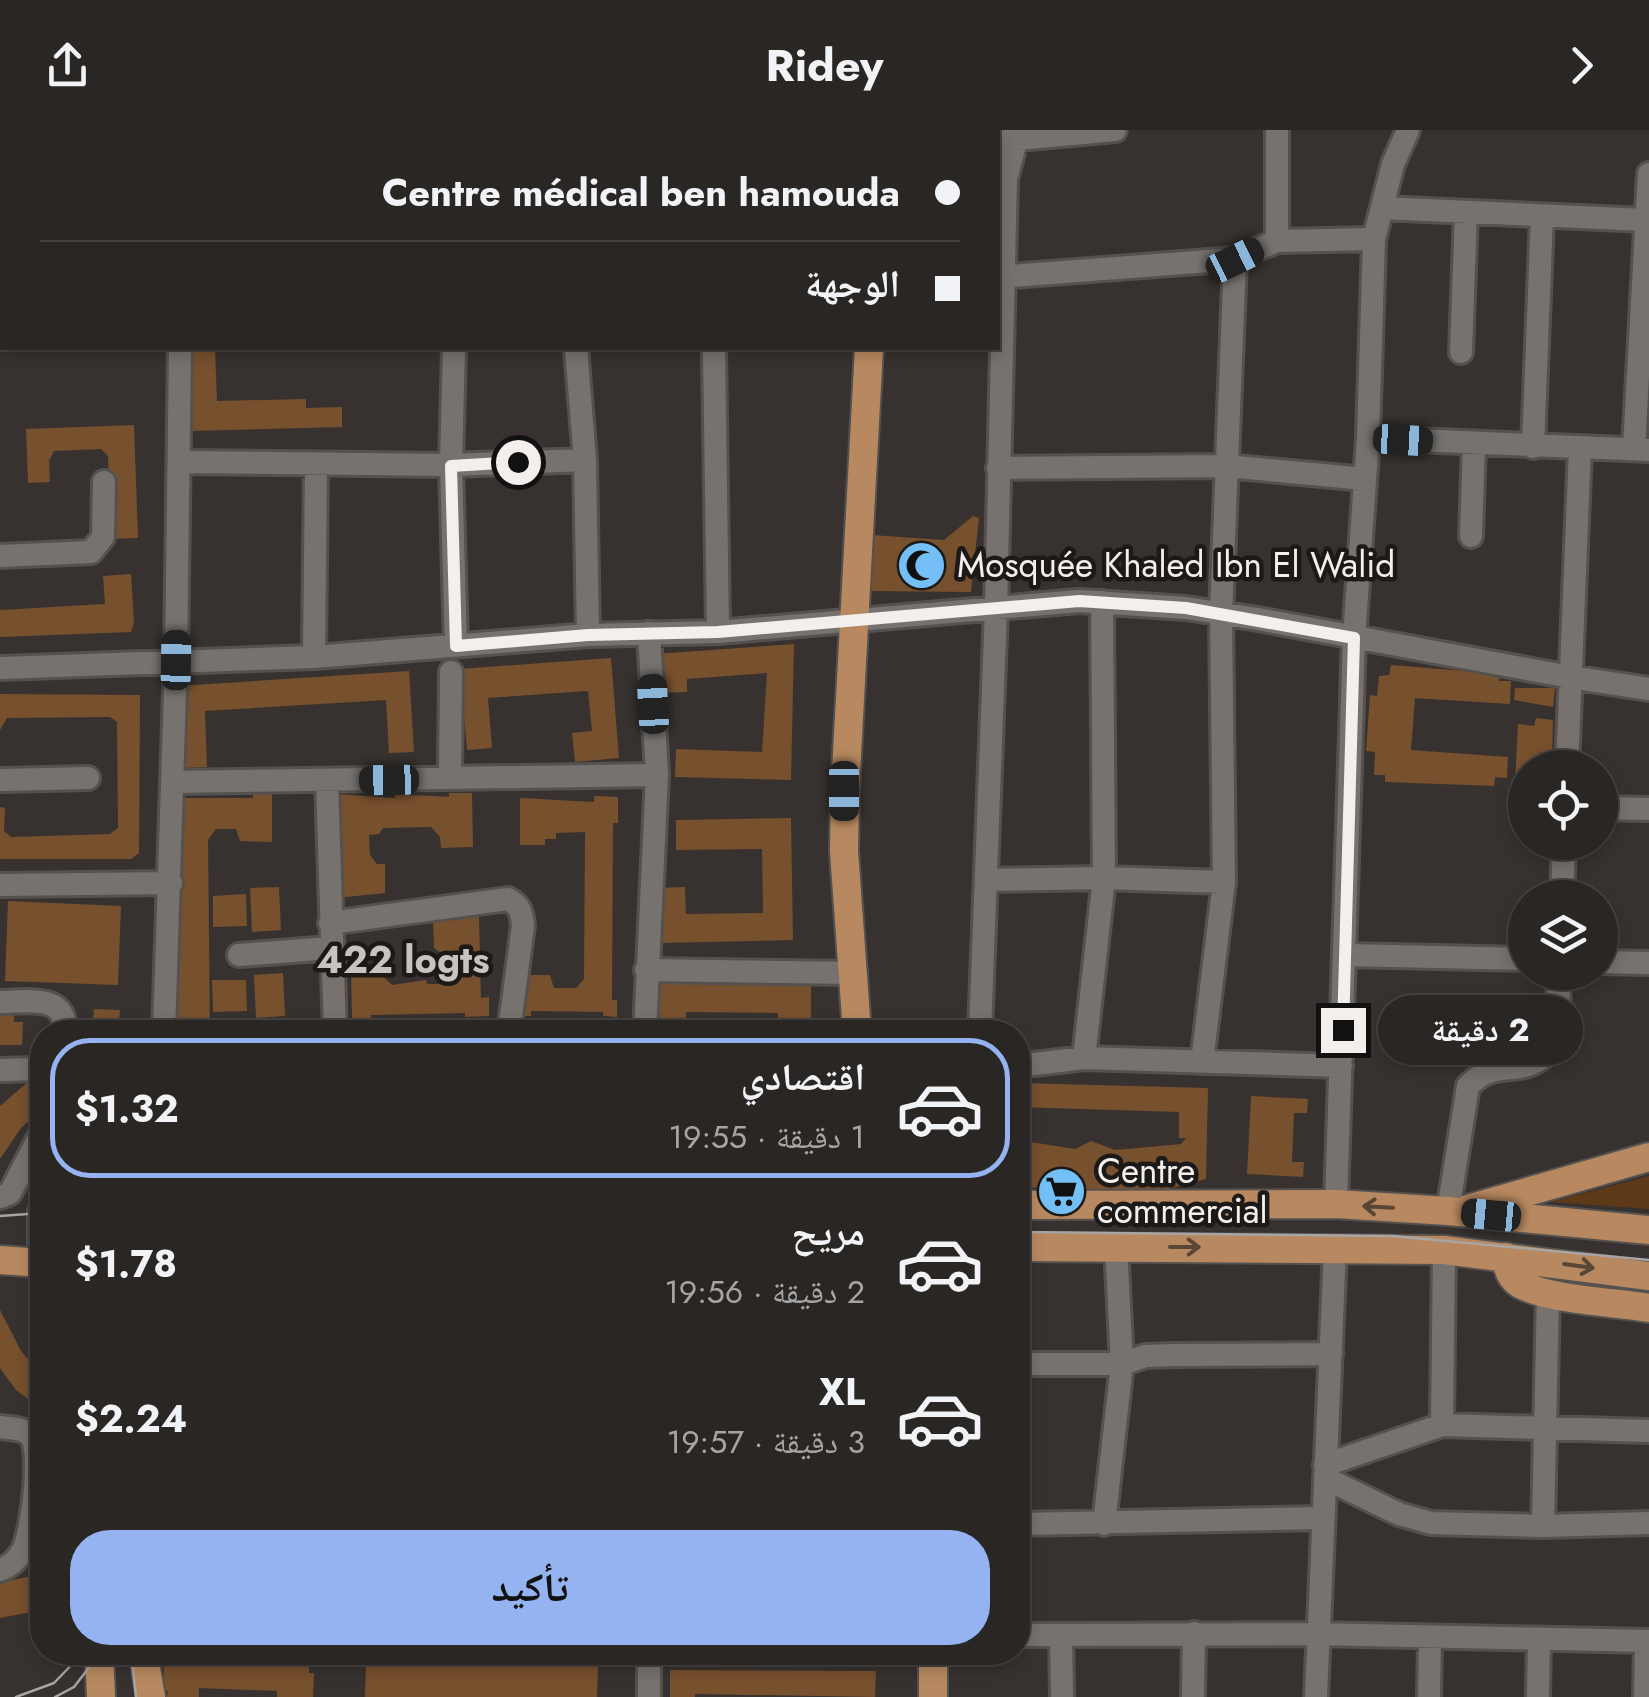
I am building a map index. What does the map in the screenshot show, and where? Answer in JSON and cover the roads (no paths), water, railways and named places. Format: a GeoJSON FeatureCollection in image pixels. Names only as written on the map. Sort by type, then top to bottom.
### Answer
{"type":"FeatureCollection","features":[{"type":"Feature","properties":{"kind":"main road"},"geometry":{"type":"LineString","coordinates":[[857,1020],[844,851],[844,791],[870,350]]}},
{"type":"Feature","properties":{"kind":"main road"},"geometry":{"type":"LineString","coordinates":[[1454,1211],[1649,1157]]}},
{"type":"Feature","properties":{"kind":"main road"},"geometry":{"type":"LineString","coordinates":[[1030,1205],[1336,1204],[1649,1230]]}},
{"type":"Feature","properties":{"kind":"main road"},"geometry":{"type":"LineString","coordinates":[[1030,1247],[1444,1250],[1649,1276]]}},
{"type":"Feature","properties":{"kind":"main road"},"geometry":{"type":"LineString","coordinates":[[1506,1256],[1508,1271],[1518,1283],[1548,1293],[1649,1308]]}},
{"type":"Feature","properties":{"kind":"main road"},"geometry":{"type":"LineString","coordinates":[[0,1260],[30,1262]]}},
{"type":"Feature","properties":{"kind":"main road"},"geometry":{"type":"LineString","coordinates":[[100,1665],[101,1697]]}},
{"type":"Feature","properties":{"kind":"main road"},"geometry":{"type":"LineString","coordinates":[[145,1665],[151,1697]]}},
{"type":"Feature","properties":{"kind":"main road"},"geometry":{"type":"LineString","coordinates":[[933,1665],[933,1697]]}},
{"type":"Feature","properties":{"kind":"street"},"geometry":{"type":"LineString","coordinates":[[1114,130],[1011,136],[1000,277],[1235,260],[1276,242],[1374,240]]}},
{"type":"Feature","properties":{"kind":"street"},"geometry":{"type":"LineString","coordinates":[[1276,242],[1277,130]]}},
{"type":"Feature","properties":{"kind":"street"},"geometry":{"type":"LineString","coordinates":[[1336,1204],[1354,638],[1368,438],[1374,240],[1394,164],[1408,130]]}},
{"type":"Feature","properties":{"kind":"street"},"geometry":{"type":"LineString","coordinates":[[1368,438],[1642,450],[1644,220],[1649,174]]}},
{"type":"Feature","properties":{"kind":"street"},"geometry":{"type":"LineString","coordinates":[[1382,208],[1644,220]]}},
{"type":"Feature","properties":{"kind":"street"},"geometry":{"type":"LineString","coordinates":[[1461,352],[1466,212]]}},
{"type":"Feature","properties":{"kind":"street"},"geometry":{"type":"LineString","coordinates":[[1533,446],[1542,216]]}},
{"type":"Feature","properties":{"kind":"street"},"geometry":{"type":"LineString","coordinates":[[1202,1062],[1224,882],[1221,614],[1235,260]]}},
{"type":"Feature","properties":{"kind":"street"},"geometry":{"type":"LineString","coordinates":[[165,1020],[171,883],[180,350]]}},
{"type":"Feature","properties":{"kind":"street"},"geometry":{"type":"LineString","coordinates":[[454,350],[451,466],[456,646]]}},
{"type":"Feature","properties":{"kind":"street"},"geometry":{"type":"LineString","coordinates":[[576,350],[585,460],[588,635]]}},
{"type":"Feature","properties":{"kind":"street"},"geometry":{"type":"LineString","coordinates":[[714,350],[718,632]]}},
{"type":"Feature","properties":{"kind":"street"},"geometry":{"type":"LineString","coordinates":[[980,1020],[996,609],[999,350]]}},
{"type":"Feature","properties":{"kind":"street"},"geometry":{"type":"LineString","coordinates":[[1471,536],[1474,444]]}},
{"type":"Feature","properties":{"kind":"street"},"geometry":{"type":"LineString","coordinates":[[1568,750],[1580,448]]}},
{"type":"Feature","properties":{"kind":"street"},"geometry":{"type":"LineString","coordinates":[[179,462],[451,466],[585,460]]}},
{"type":"Feature","properties":{"kind":"street"},"geometry":{"type":"LineString","coordinates":[[314,656],[316,464]]}},
{"type":"Feature","properties":{"kind":"street"},"geometry":{"type":"LineString","coordinates":[[998,468],[1226,466],[1365,479]]}},
{"type":"Feature","properties":{"kind":"street"},"geometry":{"type":"LineString","coordinates":[[0,556],[91,552],[104,537],[104,482]]}},
{"type":"Feature","properties":{"kind":"street"},"geometry":{"type":"LineString","coordinates":[[0,668],[314,656],[588,635],[718,632],[1079,601],[1221,614],[1649,689]]}},
{"type":"Feature","properties":{"kind":"street"},"geometry":{"type":"LineString","coordinates":[[1084,1058],[1104,878],[1102,602]]}},
{"type":"Feature","properties":{"kind":"street"},"geometry":{"type":"LineString","coordinates":[[645,1020],[656,774],[649,634]]}},
{"type":"Feature","properties":{"kind":"street"},"geometry":{"type":"LineString","coordinates":[[450,778],[451,672]]}},
{"type":"Feature","properties":{"kind":"street"},"geometry":{"type":"LineString","coordinates":[[172,782],[656,774]]}},
{"type":"Feature","properties":{"kind":"street"},"geometry":{"type":"LineString","coordinates":[[0,780],[88,778]]}},
{"type":"Feature","properties":{"kind":"street"},"geometry":{"type":"LineString","coordinates":[[327,781],[334,1020]]}},
{"type":"Feature","properties":{"kind":"street"},"geometry":{"type":"LineString","coordinates":[[1618,808],[1649,809]]}},
{"type":"Feature","properties":{"kind":"street"},"geometry":{"type":"LineString","coordinates":[[986,880],[1224,882]]}},
{"type":"Feature","properties":{"kind":"street"},"geometry":{"type":"LineString","coordinates":[[0,885],[171,883]]}},
{"type":"Feature","properties":{"kind":"street"},"geometry":{"type":"LineString","coordinates":[[330,923],[508,899],[516,903],[522,912],[523,926],[511,1020]]}},
{"type":"Feature","properties":{"kind":"street"},"geometry":{"type":"LineString","coordinates":[[239,955],[331,948]]}},
{"type":"Feature","properties":{"kind":"street"},"geometry":{"type":"LineString","coordinates":[[1346,956],[1508,959]]}},
{"type":"Feature","properties":{"kind":"street"},"geometry":{"type":"LineString","coordinates":[[1618,963],[1649,964]]}},
{"type":"Feature","properties":{"kind":"street"},"geometry":{"type":"LineString","coordinates":[[646,970],[855,974]]}},
{"type":"Feature","properties":{"kind":"street"},"geometry":{"type":"LineString","coordinates":[[1454,1211],[1468,1086],[1479,1075],[1524,1067],[1540,1060],[1551,1049],[1556,1034],[1557,990]]}},
{"type":"Feature","properties":{"kind":"street"},"geometry":{"type":"LineString","coordinates":[[0,1002],[47,1002],[58,1007],[64,1020]]}},
{"type":"Feature","properties":{"kind":"street"},"geometry":{"type":"LineString","coordinates":[[1030,1065],[1084,1058],[1341,1066]]}},
{"type":"Feature","properties":{"kind":"street"},"geometry":{"type":"LineString","coordinates":[[0,1070],[30,1069]]}},
{"type":"Feature","properties":{"kind":"street"},"geometry":{"type":"LineString","coordinates":[[0,1198],[10,1193],[30,1155]]}},
{"type":"Feature","properties":{"kind":"street"},"geometry":{"type":"LineString","coordinates":[[1104,1524],[1122,1364],[1116,1246]]}},
{"type":"Feature","properties":{"kind":"street"},"geometry":{"type":"LineString","coordinates":[[1316,1697],[1335,1248]]}},
{"type":"Feature","properties":{"kind":"street"},"geometry":{"type":"LineString","coordinates":[[1442,1425],[1444,1250]]}},
{"type":"Feature","properties":{"kind":"street"},"geometry":{"type":"LineString","coordinates":[[1544,1526],[1548,1293]]}},
{"type":"Feature","properties":{"kind":"street"},"geometry":{"type":"LineString","coordinates":[[1030,1364],[1122,1364],[1145,1356],[1331,1354]]}},
{"type":"Feature","properties":{"kind":"street"},"geometry":{"type":"LineString","coordinates":[[1325,1472],[1385,1442],[1442,1425],[1649,1431]]}},
{"type":"Feature","properties":{"kind":"street"},"geometry":{"type":"LineString","coordinates":[[0,1427],[30,1435]]}},
{"type":"Feature","properties":{"kind":"street"},"geometry":{"type":"LineString","coordinates":[[1325,1472],[1415,1521],[1544,1526],[1649,1523]]}},
{"type":"Feature","properties":{"kind":"street"},"geometry":{"type":"LineString","coordinates":[[1030,1524],[1323,1518]]}},
{"type":"Feature","properties":{"kind":"street"},"geometry":{"type":"LineString","coordinates":[[0,1570],[11,1566],[24,1549],[30,1531]]}},
{"type":"Feature","properties":{"kind":"street"},"geometry":{"type":"LineString","coordinates":[[1194,1633],[1194,1697]]}},
{"type":"Feature","properties":{"kind":"street"},"geometry":{"type":"LineString","coordinates":[[1030,1636],[1317,1634],[1648,1641],[1645,1697]]}},
{"type":"Feature","properties":{"kind":"street"},"geometry":{"type":"LineString","coordinates":[[1061,1635],[1062,1697]]}},
{"type":"Feature","properties":{"kind":"street"},"geometry":{"type":"LineString","coordinates":[[1429,1697],[1430,1637]]}},
{"type":"Feature","properties":{"kind":"street"},"geometry":{"type":"LineString","coordinates":[[1538,1697],[1539,1639]]}},
{"type":"Feature","properties":{"kind":"street"},"geometry":{"type":"LineString","coordinates":[[649,1697],[650,1665]]}},
{"type":"Feature","properties":{"kind":"tram line"},"geometry":{"type":"LineString","coordinates":[[0,1216],[30,1214]]}},
{"type":"Feature","properties":{"kind":"tram line"},"geometry":{"type":"LineString","coordinates":[[1030,1232],[1393,1236],[1649,1260]]}},
{"type":"Feature","properties":{"kind":"tram line"},"geometry":{"type":"LineString","coordinates":[[16,1697],[54,1683],[71,1665]]}},
{"type":"Feature","properties":{"kind":"tram line"},"geometry":{"type":"LineString","coordinates":[[55,1697],[74,1687],[91,1665]]}},
{"type":"Feature","properties":{"kind":"tram line"},"geometry":{"type":"LineString","coordinates":[[132,1665],[136,1697]]}},
{"type":"Feature","properties":{"kind":"place","name":"Mosquée Khaled Ibn El Walid"},"geometry":{"type":"Point","coordinates":[922,565]}},
{"type":"Feature","properties":{"kind":"place","name":"Centre commercial"},"geometry":{"type":"Point","coordinates":[1062,1191]}},
{"type":"Feature","properties":{"kind":"district","name":"422 logts"},"geometry":{"type":"Point","coordinates":[403,960]}}]}
